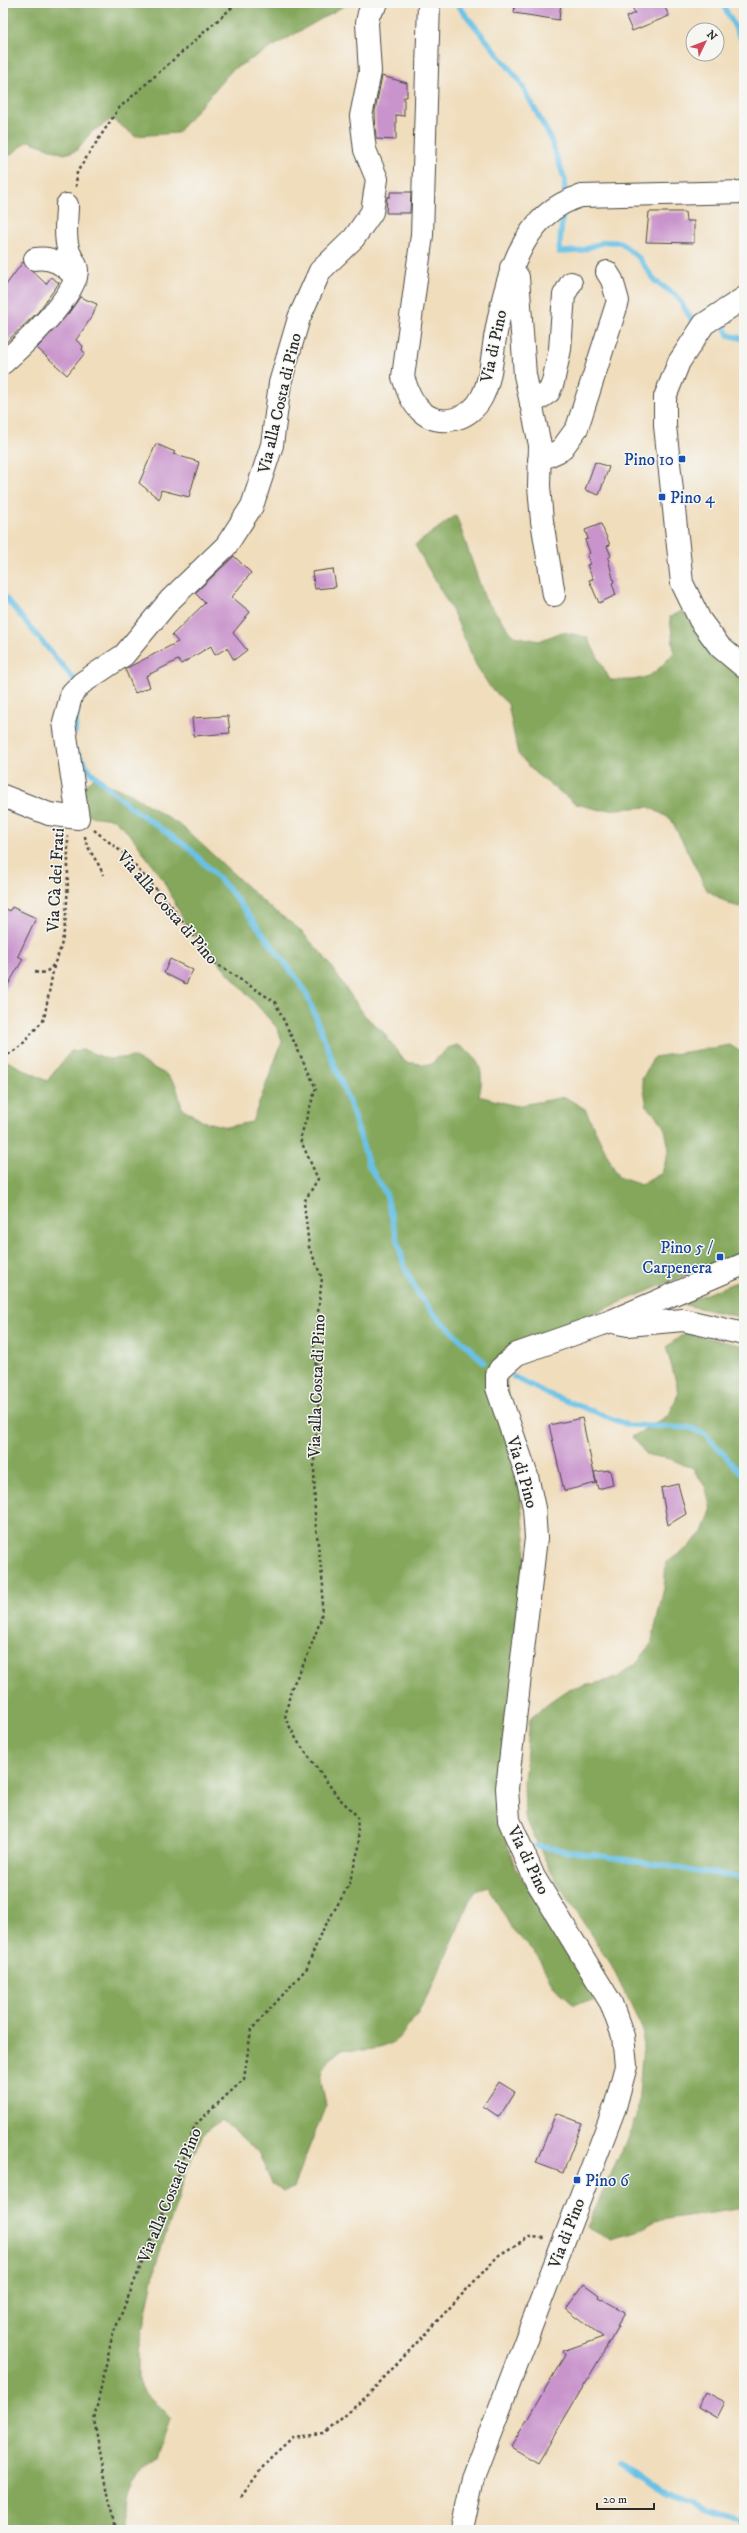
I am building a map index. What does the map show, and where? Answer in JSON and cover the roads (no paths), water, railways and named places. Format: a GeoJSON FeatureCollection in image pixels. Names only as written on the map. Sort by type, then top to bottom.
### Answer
{"type":"FeatureCollection","features":[{"type":"Feature","properties":{"kind":"street","name":"Via alla Costa di Pino"},"geometry":{"type":"LineString","coordinates":[[3,796],[49,814],[78,818],[64,722],[72,694],[82,683],[124,655],[170,600],[226,546],[252,506],[272,445],[280,383],[299,318],[320,271],[354,238],[372,212],[377,179],[366,150],[361,116],[370,72],[367,23],[369,13],[378,3]]}},
{"type":"Feature","properties":{"kind":"street","name":"Via di Pino"},"geometry":{"type":"LineString","coordinates":[[429,3],[422,235],[403,377],[409,396],[421,411],[434,420],[453,419],[467,415],[482,397],[489,374],[500,313],[512,268],[529,232],[564,201],[581,196],[744,192]]}},
{"type":"Feature","properties":{"kind":"street"},"geometry":{"type":"LineString","coordinates":[[3,363],[35,335],[65,296],[76,277],[78,270],[68,249],[66,240],[72,199]]}},
{"type":"Feature","properties":{"kind":"street"},"geometry":{"type":"LineString","coordinates":[[34,259],[48,257],[54,259],[76,277]]}},
{"type":"Feature","properties":{"kind":"street"},"geometry":{"type":"LineString","coordinates":[[512,268],[518,277],[522,307],[524,375],[540,445],[539,460],[542,521],[554,595]]}},
{"type":"Feature","properties":{"kind":"street"},"geometry":{"type":"LineString","coordinates":[[539,460],[561,450],[577,428],[618,301],[612,280],[607,272]]}},
{"type":"Feature","properties":{"kind":"street"},"geometry":{"type":"LineString","coordinates":[[531,404],[549,392],[553,382],[560,349],[564,294],[571,283]]}},
{"type":"Feature","properties":{"kind":"street"},"geometry":{"type":"LineString","coordinates":[[744,298],[704,324],[679,362],[666,397],[665,426],[682,583],[700,620],[720,646],[744,667]]}},
{"type":"Feature","properties":{"kind":"street","name":"Via di Pino"},"geometry":{"type":"LineString","coordinates":[[462,2530],[473,2478],[562,2240],[615,2107],[626,2066],[623,2036],[611,2003],[534,1877],[509,1820],[507,1788],[536,1538],[533,1501],[527,1476],[497,1388],[497,1375],[504,1364],[517,1354],[611,1322],[744,1264]]}},
{"type":"Feature","properties":{"kind":"street"},"geometry":{"type":"LineString","coordinates":[[611,1322],[628,1325],[683,1320],[744,1334]]}},
{"type":"Feature","properties":{"kind":"waterway"},"geometry":{"type":"LineString","coordinates":[[456,3],[519,80],[549,135],[565,180],[564,198]]}},
{"type":"Feature","properties":{"kind":"waterway"},"geometry":{"type":"LineString","coordinates":[[722,3],[744,44]]}},
{"type":"Feature","properties":{"kind":"waterway"},"geometry":{"type":"LineString","coordinates":[[563,211],[559,252],[580,251],[604,242],[620,242],[639,258],[655,281],[677,296],[692,320]]}},
{"type":"Feature","properties":{"kind":"waterway"},"geometry":{"type":"LineString","coordinates":[[724,325],[728,335],[744,339]]}},
{"type":"Feature","properties":{"kind":"waterway"},"geometry":{"type":"LineString","coordinates":[[3,595],[76,682]]}},
{"type":"Feature","properties":{"kind":"waterway"},"geometry":{"type":"LineString","coordinates":[[75,732],[77,709]]}},
{"type":"Feature","properties":{"kind":"waterway"},"geometry":{"type":"LineString","coordinates":[[76,751],[91,772],[129,806],[189,848],[228,888],[298,980],[307,995],[351,1107],[369,1166],[386,1194],[404,1266],[418,1294],[436,1316],[484,1362]]}},
{"type":"Feature","properties":{"kind":"waterway"},"geometry":{"type":"LineString","coordinates":[[514,1377],[546,1393],[628,1425],[691,1428],[706,1435],[744,1476]]}},
{"type":"Feature","properties":{"kind":"waterway"},"geometry":{"type":"LineString","coordinates":[[536,1846],[744,1878]]}},
{"type":"Feature","properties":{"kind":"waterway"},"geometry":{"type":"LineString","coordinates":[[622,2464],[666,2495],[744,2522]]}},
{"type":"Feature","properties":{"kind":"place","name":"Pino 10"},"geometry":{"type":"Point","coordinates":[682,459]}},
{"type":"Feature","properties":{"kind":"place","name":"Pino 4"},"geometry":{"type":"Point","coordinates":[662,497]}},
{"type":"Feature","properties":{"kind":"place","name":"Pino 5 / Carpenera"},"geometry":{"type":"Point","coordinates":[720,1257]}},
{"type":"Feature","properties":{"kind":"place","name":"Pino 6"},"geometry":{"type":"Point","coordinates":[577,2180]}}]}
